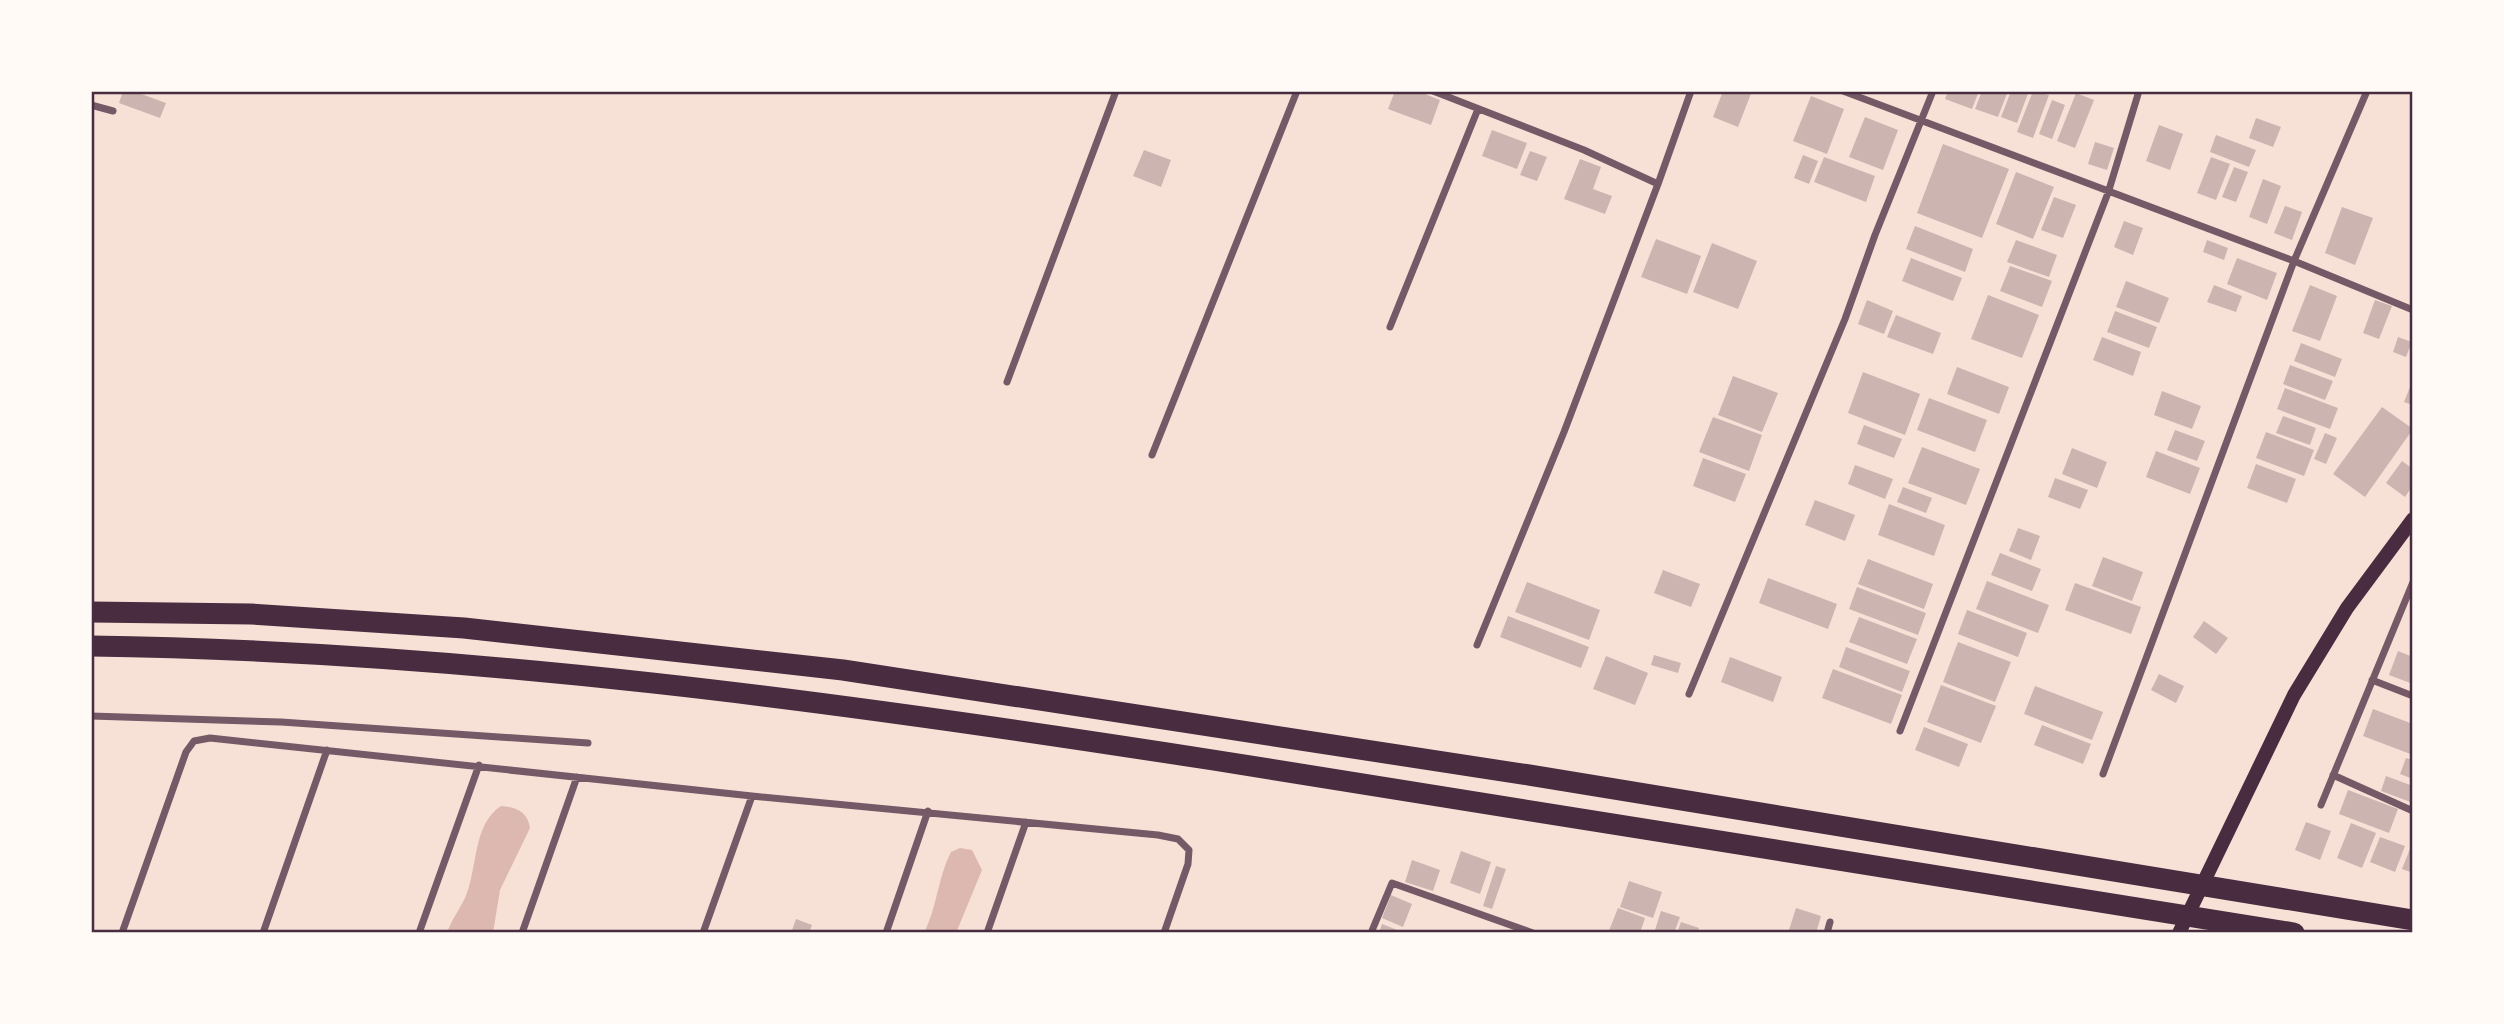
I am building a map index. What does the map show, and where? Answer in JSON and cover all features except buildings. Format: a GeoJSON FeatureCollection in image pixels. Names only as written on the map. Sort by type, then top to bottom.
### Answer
{"type":"FeatureCollection","features":[{"type":"Feature","properties":{"kind":"highway"},"geometry":{"type":"LineString","coordinates":[[91,612],[264,615],[452,627],[843,670],[1488,768],[2413,920]]}},
{"type":"Feature","properties":{"kind":"highway"},"geometry":{"type":"LineString","coordinates":[[91,646],[311,653],[488,665],[808,701],[1515,806],[2294,933]]}},
{"type":"Feature","properties":{"kind":"main road"},"geometry":{"type":"LineString","coordinates":[[2179,933],[2232,818],[2316,655],[2413,519]]}},
{"type":"Feature","properties":{"kind":"street"},"geometry":{"type":"LineString","coordinates":[[1007,382],[1116,91]]}},
{"type":"Feature","properties":{"kind":"street"},"geometry":{"type":"LineString","coordinates":[[1152,455],[1297,91]]}},
{"type":"Feature","properties":{"kind":"street"},"geometry":{"type":"LineString","coordinates":[[1433,91],[1584,150],[1658,184]]}},
{"type":"Feature","properties":{"kind":"street"},"geometry":{"type":"LineString","coordinates":[[1476,645],[1563,432],[1691,91]]}},
{"type":"Feature","properties":{"kind":"street"},"geometry":{"type":"LineString","coordinates":[[1843,91],[2294,261],[2413,310]]}},
{"type":"Feature","properties":{"kind":"street"},"geometry":{"type":"LineString","coordinates":[[1689,694],[1845,319],[1875,235],[1933,91]]}},
{"type":"Feature","properties":{"kind":"street"},"geometry":{"type":"LineString","coordinates":[[1900,731],[2108,193],[2139,91]]}},
{"type":"Feature","properties":{"kind":"street"},"geometry":{"type":"LineString","coordinates":[[2103,774],[2294,261],[2367,91]]}},
{"type":"Feature","properties":{"kind":"street"},"geometry":{"type":"LineString","coordinates":[[91,105],[113,111]]}},
{"type":"Feature","properties":{"kind":"street"},"geometry":{"type":"LineString","coordinates":[[1390,327],[1478,109]]}},
{"type":"Feature","properties":{"kind":"street"},"geometry":{"type":"LineString","coordinates":[[2320,805],[2413,582]]}},
{"type":"Feature","properties":{"kind":"street"},"geometry":{"type":"LineString","coordinates":[[2372,680],[2413,696]]}},
{"type":"Feature","properties":{"kind":"street"},"geometry":{"type":"LineString","coordinates":[[91,716],[281,722],[588,744]]}},
{"type":"Feature","properties":{"kind":"street"},"geometry":{"type":"LineString","coordinates":[[122,933],[186,752],[194,741],[210,738],[752,796],[1026,821],[1178,839],[1189,850],[1188,864],[1164,933]]}},
{"type":"Feature","properties":{"kind":"street"},"geometry":{"type":"LineString","coordinates":[[262,933],[327,750]]}},
{"type":"Feature","properties":{"kind":"street"},"geometry":{"type":"LineString","coordinates":[[419,933],[479,765]]}},
{"type":"Feature","properties":{"kind":"street"},"geometry":{"type":"LineString","coordinates":[[2333,775],[2413,811]]}},
{"type":"Feature","properties":{"kind":"street"},"geometry":{"type":"LineString","coordinates":[[522,933],[577,777]]}},
{"type":"Feature","properties":{"kind":"street"},"geometry":{"type":"LineString","coordinates":[[703,933],[752,796]]}},
{"type":"Feature","properties":{"kind":"street"},"geometry":{"type":"LineString","coordinates":[[886,933],[929,811]]}},
{"type":"Feature","properties":{"kind":"street"},"geometry":{"type":"LineString","coordinates":[[987,933],[1026,821]]}},
{"type":"Feature","properties":{"kind":"street"},"geometry":{"type":"LineString","coordinates":[[1371,933],[1392,883],[1533,933]]}},
{"type":"Feature","properties":{"kind":"street"},"geometry":{"type":"LineString","coordinates":[[1827,933],[1830,922]]}},
{"type":"Feature","properties":{"kind":"shaded area"},"geometry":{"type":"Polygon","coordinates":[[[501,806],[520,811],[527,818],[530,828],[500,890],[493,933],[447,933],[465,898],[485,824],[501,806]]]}},
{"type":"Feature","properties":{"kind":"shaded area"},"geometry":{"type":"Polygon","coordinates":[[[960,848],[972,850],[982,870],[956,933],[924,933],[951,852],[960,848]]]}}]}
